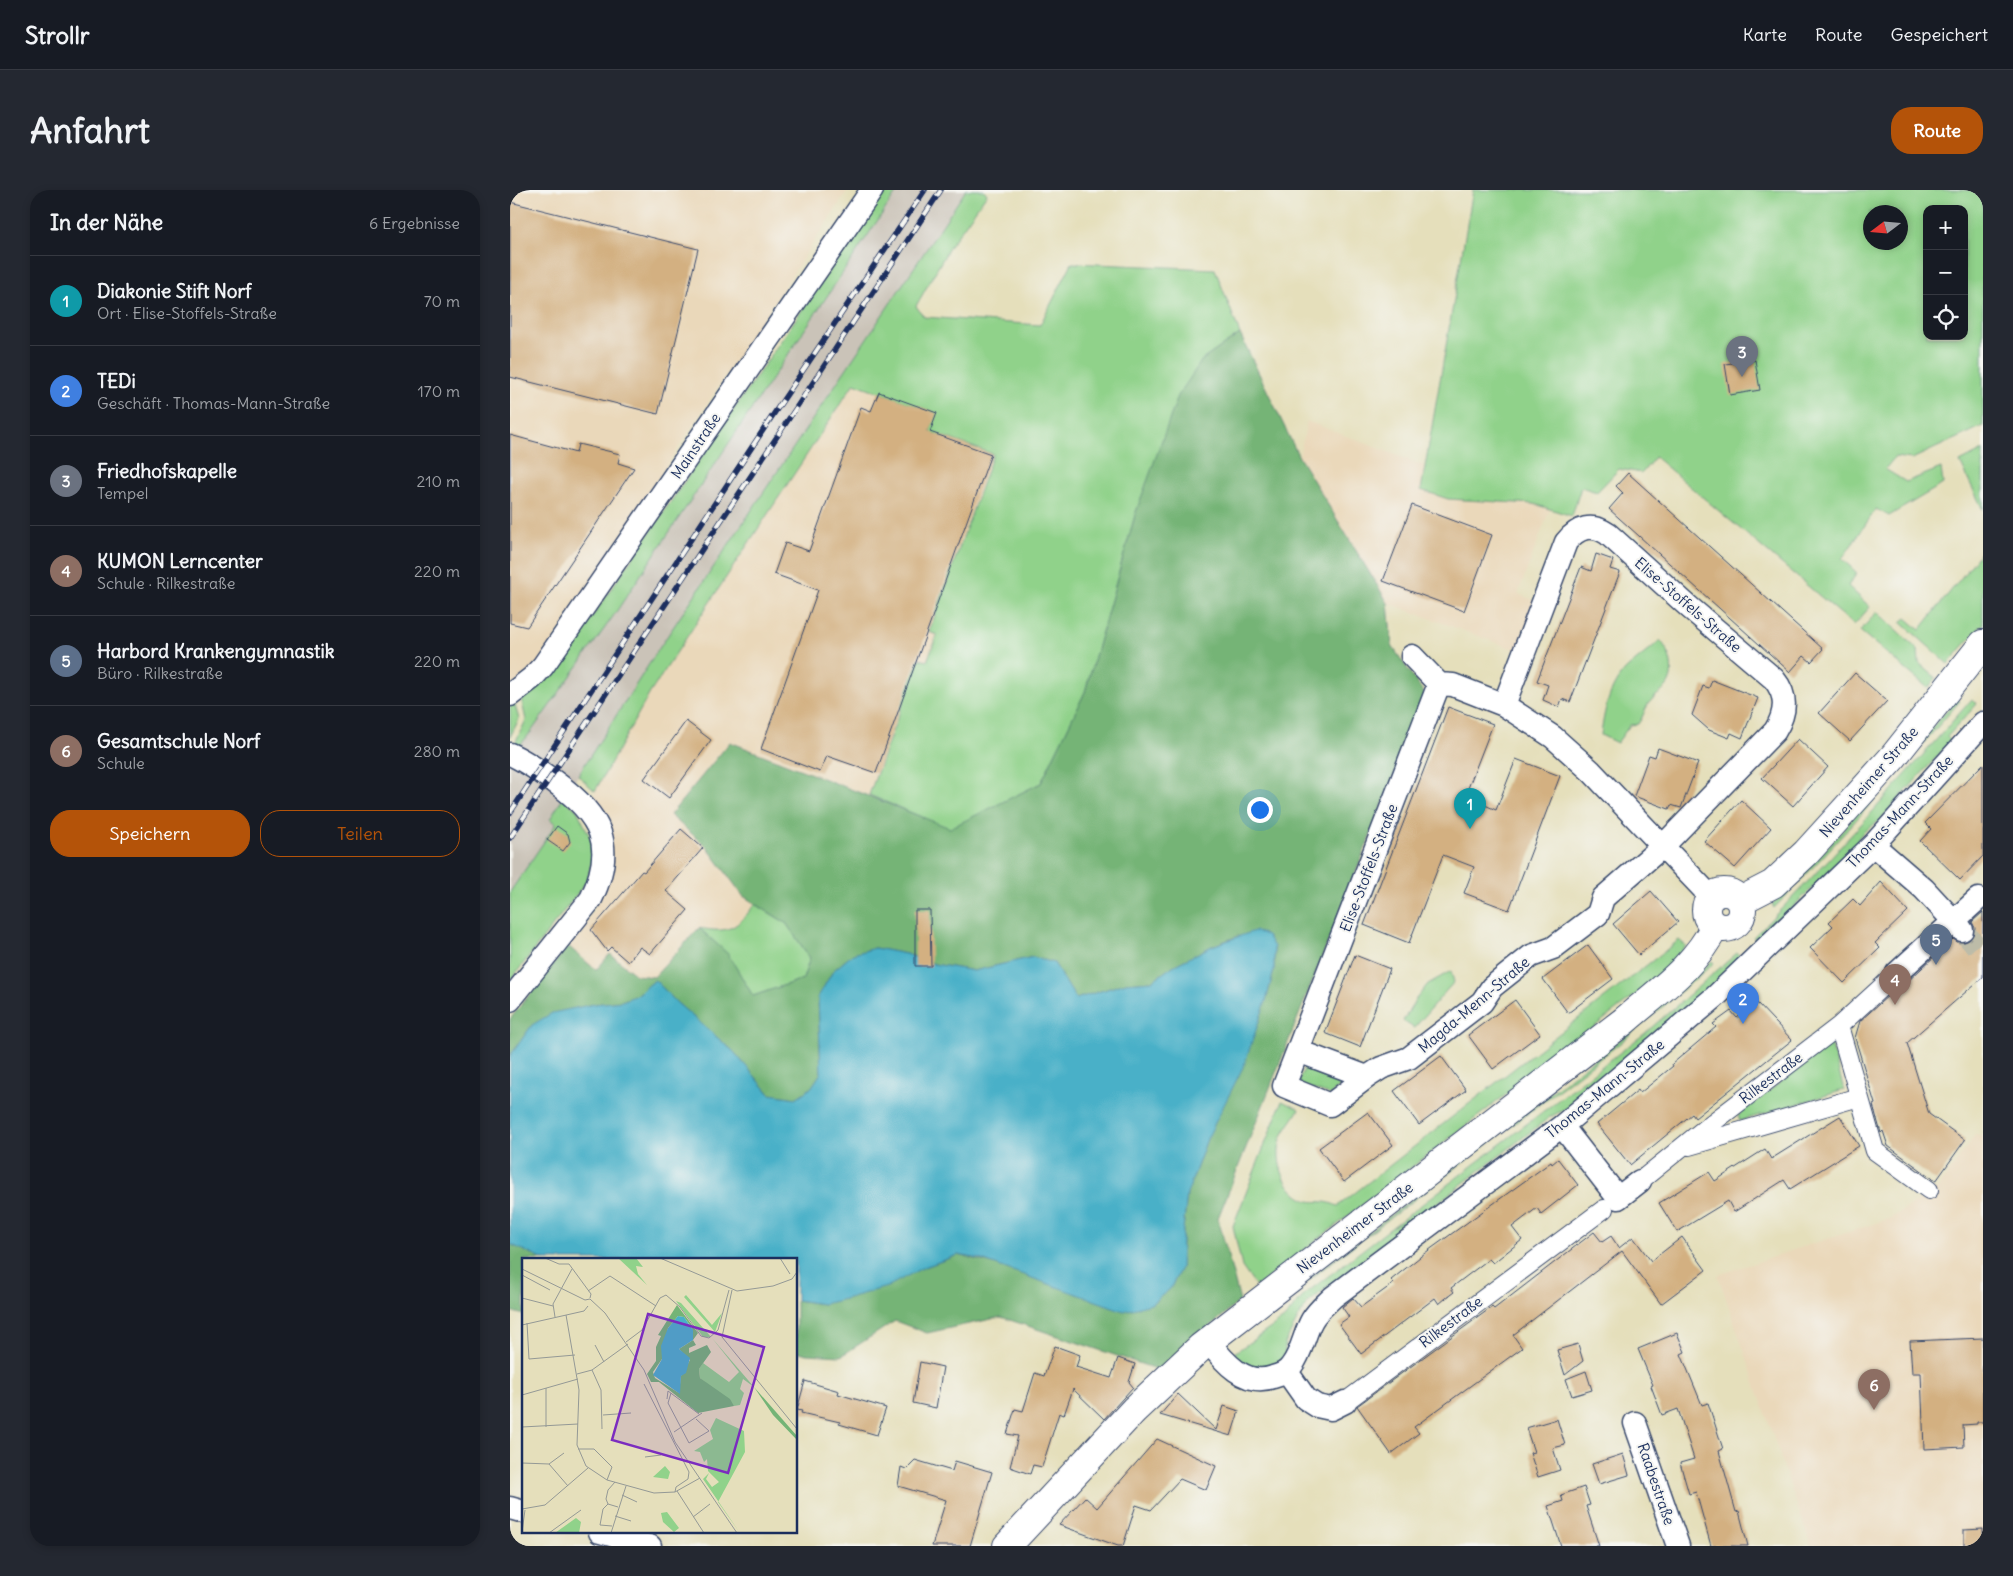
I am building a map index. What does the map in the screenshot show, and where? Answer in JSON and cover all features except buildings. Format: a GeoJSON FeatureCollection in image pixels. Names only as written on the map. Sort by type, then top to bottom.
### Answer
{"type":"FeatureCollection","features":[{"type":"Feature","properties":{"kind":"main road","name":"Nievenheimer Straße"},"geometry":{"type":"LineString","coordinates":[[1740,901],[1773,884],[1806,853],[1894,756],[1983,644]]}},
{"type":"Feature","properties":{"kind":"main road"},"geometry":{"type":"LineString","coordinates":[[1718,892],[1727,892],[1734,895],[1740,901],[1741,917],[1736,924],[1722,929],[1709,921],[1706,913],[1706,904],[1718,892]]}},
{"type":"Feature","properties":{"kind":"main road","name":"Nievenheimer Straße"},"geometry":{"type":"LineString","coordinates":[[1007,1546],[1134,1410],[1208,1342],[1624,1021],[1690,964],[1704,947],[1715,926]]}},
{"type":"Feature","properties":{"kind":"street","name":"Mainstraße"},"geometry":{"type":"LineString","coordinates":[[510,695],[544,666],[872,190]]}},
{"type":"Feature","properties":{"kind":"street","name":"Elise-Stoffels-Straße"},"geometry":{"type":"LineString","coordinates":[[1504,705],[1566,542],[1573,533],[1581,529],[1586,527],[1600,528],[1774,680],[1779,685],[1784,698],[1784,714],[1775,731],[1663,846]]}},
{"type":"Feature","properties":{"kind":"street"},"geometry":{"type":"LineString","coordinates":[[1412,656],[1439,684],[1453,685],[1504,705],[1553,737],[1582,762],[1711,897]]}},
{"type":"Feature","properties":{"kind":"street","name":"Elise-Stoffels-Straße"},"geometry":{"type":"LineString","coordinates":[[1298,1051],[1439,684]]}},
{"type":"Feature","properties":{"kind":"street","name":"Thomas-Mann-Straße"},"geometry":{"type":"LineString","coordinates":[[1286,1372],[1296,1359],[1313,1318],[1333,1297],[1562,1126],[1715,997],[1873,845],[1982,727]]}},
{"type":"Feature","properties":{"kind":"street"},"geometry":{"type":"LineString","coordinates":[[510,1000],[577,918],[590,899],[598,883],[603,862],[600,831],[586,807],[541,771],[511,754]]}},
{"type":"Feature","properties":{"kind":"street"},"geometry":{"type":"LineString","coordinates":[[1873,845],[1924,890],[1957,926]]}},
{"type":"Feature","properties":{"kind":"street","name":"Magda-Menn-Straße"},"geometry":{"type":"LineString","coordinates":[[1298,1051],[1284,1086],[1330,1105],[1381,1068],[1409,1058],[1482,1002],[1492,987],[1531,956],[1553,948],[1598,914],[1603,898],[1663,846]]}},
{"type":"Feature","properties":{"kind":"street","name":"Rilkestraße"},"geometry":{"type":"LineString","coordinates":[[1286,1372],[1312,1403],[1331,1409],[1345,1402],[1640,1181],[1839,1026],[1897,973],[1957,926],[1980,896]]}},
{"type":"Feature","properties":{"kind":"street"},"geometry":{"type":"LineString","coordinates":[[1839,1026],[1874,1151],[1929,1190]]}},
{"type":"Feature","properties":{"kind":"street"},"geometry":{"type":"LineString","coordinates":[[1298,1051],[1367,1077]]}},
{"type":"Feature","properties":{"kind":"street","name":"Rilkestraße"},"geometry":{"type":"LineString","coordinates":[[1680,1148],[1859,1097]]}},
{"type":"Feature","properties":{"kind":"street"},"geometry":{"type":"LineString","coordinates":[[1562,1126],[1611,1203]]}},
{"type":"Feature","properties":{"kind":"street"},"geometry":{"type":"LineString","coordinates":[[1208,1342],[1220,1357],[1241,1374],[1250,1378],[1269,1379],[1286,1372]]}},
{"type":"Feature","properties":{"kind":"street","name":"Raabestraße"},"geometry":{"type":"LineString","coordinates":[[1635,1423],[1678,1546]]}},
{"type":"Feature","properties":{"kind":"street"},"geometry":{"type":"LineString","coordinates":[[607,1534],[650,1546]]}},
{"type":"Feature","properties":{"kind":"shaded area"},"geometry":{"type":"Polygon","coordinates":[[[510,190],[848,190],[514,702],[510,715],[510,190]]]}},
{"type":"Feature","properties":{"kind":"shaded area"},"geometry":{"type":"Polygon","coordinates":[[[898,190],[966,190],[662,644],[550,819],[556,824],[510,892],[510,757],[612,618],[898,190]]]}},
{"type":"Feature","properties":{"kind":"shaded area"},"geometry":{"type":"Polygon","coordinates":[[[854,383],[937,413],[930,432],[993,454],[929,631],[937,635],[927,662],[918,659],[869,795],[730,742],[670,815],[707,847],[743,896],[755,904],[741,922],[730,929],[717,931],[699,928],[654,977],[636,975],[610,954],[596,971],[568,946],[594,910],[609,834],[603,812],[594,797],[595,791],[650,693],[854,383]]]}},
{"type":"Feature","properties":{"kind":"shaded area"},"geometry":{"type":"Polygon","coordinates":[[[1307,421],[1425,466],[1421,490],[1448,499],[1534,504],[1550,509],[1518,594],[1538,602],[1519,651],[1388,603],[1299,457],[1307,421]]]}},
{"type":"Feature","properties":{"kind":"shaded area"},"geometry":{"type":"Polygon","coordinates":[[[1975,1135],[1983,1135],[1983,1546],[1811,1546],[1718,1275],[1891,1218],[1938,1188],[1975,1135]]]}},
{"type":"Feature","properties":{"kind":"green space"},"geometry":{"type":"Polygon","coordinates":[[[884,190],[898,190],[612,618],[531,732],[517,749],[513,747],[526,720],[521,698],[555,666],[583,630],[884,190]]]}},
{"type":"Feature","properties":{"kind":"green space"},"geometry":{"type":"Polygon","coordinates":[[[966,190],[984,190],[987,194],[950,246],[916,306],[924,317],[1040,325],[1072,263],[1215,269],[1240,334],[1202,360],[1136,512],[1085,692],[1041,783],[950,829],[869,795],[919,659],[927,661],[937,635],[929,632],[993,454],[930,432],[936,413],[854,383],[650,693],[595,791],[578,775],[662,644],[966,190]]]}},
{"type":"Feature","properties":{"kind":"green space"},"geometry":{"type":"Polygon","coordinates":[[[1473,190],[1983,190],[1983,426],[1912,459],[1895,457],[1885,469],[1906,482],[1941,468],[1943,484],[1889,516],[1876,509],[1842,559],[1857,573],[1848,586],[1870,607],[1854,625],[1655,457],[1642,473],[1619,469],[1597,492],[1581,487],[1572,516],[1534,504],[1448,499],[1421,490],[1473,190]]]}},
{"type":"Feature","properties":{"kind":"green space"},"geometry":{"type":"Polygon","coordinates":[[[1240,334],[1299,457],[1388,603],[1392,646],[1426,696],[1218,1218],[1240,1301],[1159,1370],[1001,1317],[927,1333],[895,1321],[841,1356],[807,1354],[798,1352],[798,1300],[823,1304],[958,1255],[1151,1304],[1170,1289],[1181,1268],[1187,1194],[1207,1139],[1266,1001],[1274,970],[1274,947],[1238,936],[1212,946],[1173,966],[1152,981],[1126,983],[1076,999],[1054,963],[1033,957],[974,971],[934,964],[906,954],[875,948],[853,954],[833,971],[818,997],[821,1073],[811,1089],[796,1098],[770,1094],[733,1051],[677,1003],[655,980],[637,995],[622,1001],[594,1004],[532,1025],[510,1056],[510,1019],[568,946],[596,970],[610,954],[636,975],[654,977],[699,928],[728,954],[753,996],[803,979],[810,958],[786,923],[743,896],[707,847],[670,815],[730,742],[950,828],[1041,783],[1085,692],[1136,512],[1178,396],[1202,360],[1240,334]]]}},
{"type":"Feature","properties":{"kind":"green space"},"geometry":{"type":"Polygon","coordinates":[[[1983,450],[1983,510],[1960,462],[1983,450]]]}},
{"type":"Feature","properties":{"kind":"green space"},"geometry":{"type":"Polygon","coordinates":[[[1983,550],[1983,624],[1948,664],[1901,622],[1906,618],[1920,630],[1983,550]]]}},
{"type":"Feature","properties":{"kind":"green space"},"geometry":{"type":"Polygon","coordinates":[[[1877,612],[1918,650],[1919,663],[1936,678],[1928,688],[1860,631],[1877,612]]]}},
{"type":"Feature","properties":{"kind":"green space"},"geometry":{"type":"Polygon","coordinates":[[[1660,640],[1667,650],[1672,669],[1666,687],[1649,703],[1638,724],[1630,725],[1617,743],[1601,735],[1606,708],[1615,684],[1626,669],[1660,640]]]}},
{"type":"Feature","properties":{"kind":"green space"},"geometry":{"type":"Polygon","coordinates":[[[1957,699],[1960,701],[1891,780],[1822,858],[1774,908],[1772,904],[1816,860],[1957,699]]]}},
{"type":"Feature","properties":{"kind":"green space"},"geometry":{"type":"Polygon","coordinates":[[[1972,699],[1977,704],[1947,737],[1951,741],[1880,820],[1860,836],[1854,851],[1845,856],[1758,941],[1753,937],[1838,850],[1972,699]]]}},
{"type":"Feature","properties":{"kind":"green space"},"geometry":{"type":"Polygon","coordinates":[[[514,702],[519,719],[510,737],[510,704],[514,702]]]}},
{"type":"Feature","properties":{"kind":"green space"},"geometry":{"type":"Polygon","coordinates":[[[563,798],[577,810],[591,839],[593,856],[587,881],[510,981],[510,892],[556,824],[550,819],[563,798]]]}},
{"type":"Feature","properties":{"kind":"green space"},"geometry":{"type":"Polygon","coordinates":[[[755,904],[786,923],[810,958],[803,979],[753,996],[728,955],[699,928],[718,930],[732,927],[743,919],[755,904]]]}},
{"type":"Feature","properties":{"kind":"green space"},"geometry":{"type":"Polygon","coordinates":[[[1679,940],[1686,946],[1663,974],[1256,1287],[1242,1267],[1233,1226],[1282,1101],[1299,1109],[1281,1139],[1279,1157],[1283,1175],[1293,1191],[1300,1197],[1308,1201],[1327,1202],[1338,1206],[1679,940]]]}},
{"type":"Feature","properties":{"kind":"green space"},"geometry":{"type":"Polygon","coordinates":[[[1737,953],[1741,957],[1709,989],[1567,1108],[1550,1117],[1308,1303],[1285,1343],[1285,1354],[1277,1367],[1253,1368],[1243,1363],[1234,1353],[1284,1319],[1305,1294],[1644,1034],[1737,953]]]}},
{"type":"Feature","properties":{"kind":"green space"},"geometry":{"type":"Polygon","coordinates":[[[1712,961],[1714,963],[1619,1044],[1311,1278],[1276,1314],[1274,1311],[1305,1281],[1626,1035],[1712,961]]]}},
{"type":"Feature","properties":{"kind":"green space"},"geometry":{"type":"Polygon","coordinates":[[[1451,971],[1454,982],[1414,1028],[1403,1021],[1416,999],[1428,984],[1451,971]]]}},
{"type":"Feature","properties":{"kind":"green space"},"geometry":{"type":"Polygon","coordinates":[[[1831,1043],[1844,1090],[1740,1121],[1738,1115],[1831,1043]]]}},
{"type":"Feature","properties":{"kind":"green space"},"geometry":{"type":"Polygon","coordinates":[[[1306,1065],[1345,1082],[1330,1095],[1300,1085],[1299,1080],[1306,1065]]]}},
{"type":"Feature","properties":{"kind":"green space"},"geometry":{"type":"Polygon","coordinates":[[[510,1244],[540,1258],[522,1258],[522,1314],[510,1311],[510,1244]]]}},
{"type":"Feature","properties":{"kind":"water"},"geometry":{"type":"Polygon","coordinates":[[[1254,931],[1267,935],[1274,947],[1274,970],[1266,1001],[1244,1065],[1207,1139],[1187,1194],[1181,1268],[1170,1289],[1151,1304],[1124,1311],[979,1259],[958,1255],[922,1268],[887,1287],[823,1304],[798,1300],[798,1258],[540,1258],[510,1244],[510,1056],[532,1025],[552,1013],[594,1004],[622,1001],[637,995],[655,980],[677,1003],[733,1051],[770,1094],[796,1098],[811,1088],[821,1073],[818,997],[833,971],[853,954],[875,948],[906,954],[934,964],[974,971],[1033,957],[1054,963],[1076,999],[1126,983],[1152,981],[1173,966],[1212,946],[1254,931]]]}},
{"type":"Feature","properties":{"kind":"tunnel"},"geometry":{"type":"LineString","coordinates":[[1962,930],[1983,954]]}},
{"type":"Feature","properties":{"kind":"railway"},"geometry":{"type":"LineString","coordinates":[[510,813],[783,400],[925,190]]}},
{"type":"Feature","properties":{"kind":"railway"},"geometry":{"type":"LineString","coordinates":[[510,838],[941,190]]}},
{"type":"Feature","properties":{"kind":"place","name":"Friedhofskapelle"},"geometry":{"type":"Point","coordinates":[1742,377]}},
{"type":"Feature","properties":{"kind":"place","name":"Diakonie Stift Norf"},"geometry":{"type":"Point","coordinates":[1470,829]}},
{"type":"Feature","properties":{"kind":"place","name":"Harbord Krankengymnastik"},"geometry":{"type":"Point","coordinates":[1936,965]}},
{"type":"Feature","properties":{"kind":"place","name":"KUMON Lerncenter"},"geometry":{"type":"Point","coordinates":[1895,1005]}},
{"type":"Feature","properties":{"kind":"place","name":"TEDi"},"geometry":{"type":"Point","coordinates":[1743,1024]}},
{"type":"Feature","properties":{"kind":"place","name":"Gesamtschule Norf"},"geometry":{"type":"Point","coordinates":[1874,1410]}}]}
